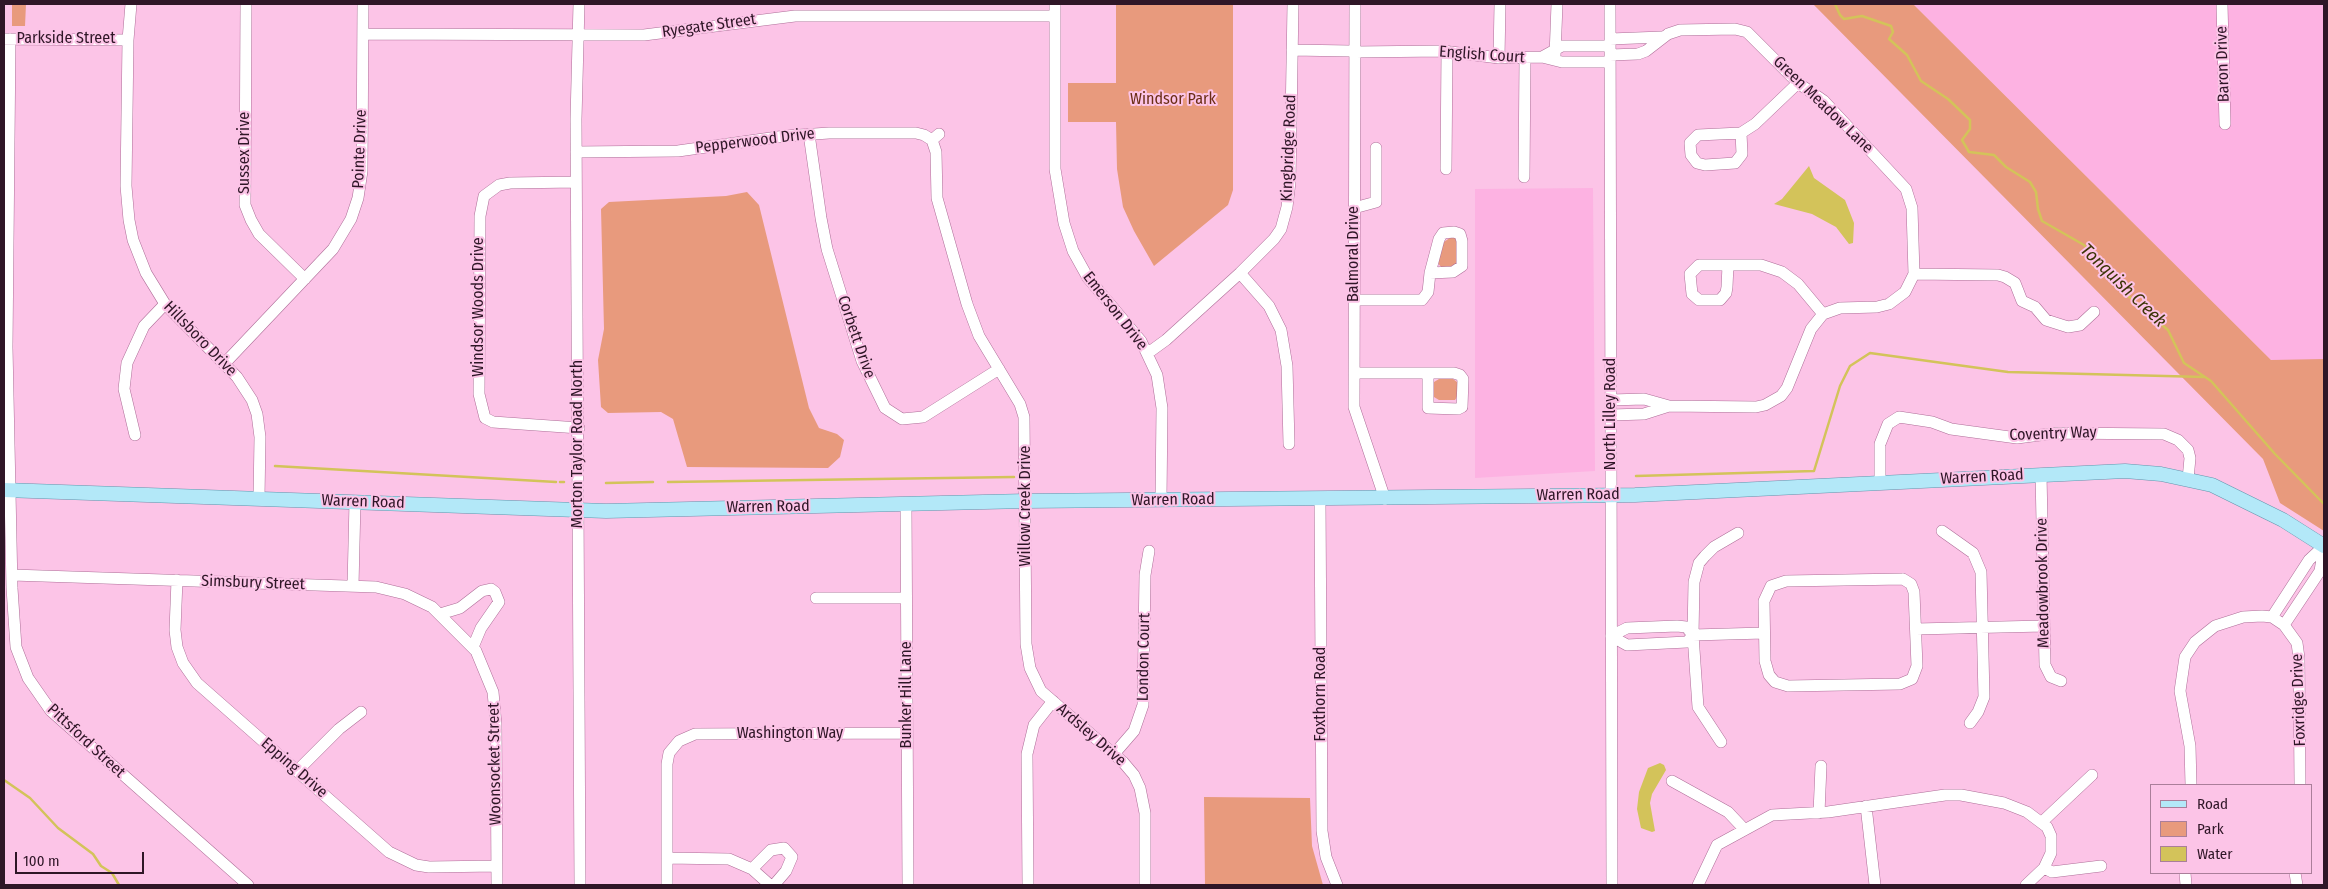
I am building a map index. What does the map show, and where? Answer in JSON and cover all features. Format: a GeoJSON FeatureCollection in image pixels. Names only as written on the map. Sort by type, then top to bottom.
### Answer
{"type":"FeatureCollection","features":[{"type":"Feature","properties":{"kind":"main road","name":"Warren Road"},"geometry":{"type":"LineString","coordinates":[[6,490],[579,510],[1161,500],[1320,500],[1611,495],[2041,474],[2144,472],[2212,485],[2252,503],[2324,546]]}},
{"type":"Feature","properties":{"kind":"street","name":"Hillsboro Drive"},"geometry":{"type":"LineString","coordinates":[[130,4],[126,186],[128,220],[140,259],[164,304],[245,386],[257,414],[260,437],[259,498]]}},
{"type":"Feature","properties":{"kind":"street","name":"Sussex Drive"},"geometry":{"type":"LineString","coordinates":[[246,4],[245,205],[250,220],[259,234],[305,279]]}},
{"type":"Feature","properties":{"kind":"street","name":"Pointe Drive"},"geometry":{"type":"LineString","coordinates":[[224,364],[305,279],[341,238],[351,220],[358,198],[362,171],[363,4]]}},
{"type":"Feature","properties":{"kind":"street","name":"Morton Taylor Road North"},"geometry":{"type":"LineString","coordinates":[[579,4],[576,182],[579,428],[580,885]]}},
{"type":"Feature","properties":{"kind":"street","name":"Emerson Drive"},"geometry":{"type":"LineString","coordinates":[[1055,4],[1055,169],[1067,238],[1088,278],[1134,332],[1148,353],[1157,374],[1162,400],[1161,500]]}},
{"type":"Feature","properties":{"kind":"street","name":"Kingbridge Road"},"geometry":{"type":"LineString","coordinates":[[1148,353],[1166,340],[1240,272],[1274,239],[1281,229],[1287,206],[1290,182],[1293,4]]}},
{"type":"Feature","properties":{"kind":"street","name":"Balmoral Drive"},"geometry":{"type":"LineString","coordinates":[[1355,4],[1352,51],[1354,373],[1356,413],[1385,499]]}},
{"type":"Feature","properties":{"kind":"street"},"geometry":{"type":"LineString","coordinates":[[1499,58],[1500,4]]}},
{"type":"Feature","properties":{"kind":"street"},"geometry":{"type":"LineString","coordinates":[[1556,4],[1556,56]]}},
{"type":"Feature","properties":{"kind":"street","name":"North Lilley Road"},"geometry":{"type":"LineString","coordinates":[[1610,4],[1612,885]]}},
{"type":"Feature","properties":{"kind":"street","name":"Baron Drive"},"geometry":{"type":"LineString","coordinates":[[2222,4],[2225,124]]}},
{"type":"Feature","properties":{"kind":"street","name":"Ryegate Street"},"geometry":{"type":"LineString","coordinates":[[363,34],[655,34],[795,16],[1055,16]]}},
{"type":"Feature","properties":{"kind":"street","name":"Green Meadow Lane"},"geometry":{"type":"LineString","coordinates":[[1610,50],[1638,54],[1662,37],[1680,30],[1741,30],[1753,37],[1798,83],[1824,101],[1906,189],[1912,208],[1914,274]]}},
{"type":"Feature","properties":{"kind":"street"},"geometry":{"type":"LineString","coordinates":[[1610,50],[1662,37]]}},
{"type":"Feature","properties":{"kind":"street","name":"Parkside Street"},"geometry":{"type":"LineString","coordinates":[[7,39],[128,40]]}},
{"type":"Feature","properties":{"kind":"street","name":"Pittsford Street"},"geometry":{"type":"LineString","coordinates":[[7,39],[6,490],[12,503],[13,628],[16,647],[28,678],[39,695],[63,722],[248,885]]}},
{"type":"Feature","properties":{"kind":"street","name":"English Court"},"geometry":{"type":"LineString","coordinates":[[1292,50],[1447,51],[1499,58],[1525,59],[1610,50]]}},
{"type":"Feature","properties":{"kind":"street"},"geometry":{"type":"LineString","coordinates":[[1446,169],[1447,51]]}},
{"type":"Feature","properties":{"kind":"street"},"geometry":{"type":"LineString","coordinates":[[1524,177],[1525,59]]}},
{"type":"Feature","properties":{"kind":"street"},"geometry":{"type":"LineString","coordinates":[[1742,133],[1742,154],[1735,163],[1697,163],[1691,155],[1690,144],[1698,135],[1742,133],[1756,124],[1798,83]]}},
{"type":"Feature","properties":{"kind":"street","name":"Pepperwood Drive"},"geometry":{"type":"LineString","coordinates":[[576,152],[678,150],[809,134],[916,133],[936,137]]}},
{"type":"Feature","properties":{"kind":"street","name":"Corbett Drive"},"geometry":{"type":"LineString","coordinates":[[809,134],[820,218],[827,249],[862,360],[885,408],[902,419],[923,417],[999,369]]}},
{"type":"Feature","properties":{"kind":"street","name":"Willow Creek Drive"},"geometry":{"type":"LineString","coordinates":[[936,137],[936,186],[939,211],[972,321],[1020,404],[1024,417],[1027,655],[1039,686],[1053,701]]}},
{"type":"Feature","properties":{"kind":"street"},"geometry":{"type":"LineString","coordinates":[[1354,208],[1376,202],[1376,148]]}},
{"type":"Feature","properties":{"kind":"street","name":"Windsor Woods Drive"},"geometry":{"type":"LineString","coordinates":[[576,182],[510,183],[499,185],[484,196],[479,235],[479,394],[485,418],[493,422],[579,428]]}},
{"type":"Feature","properties":{"kind":"street"},"geometry":{"type":"LineString","coordinates":[[1728,265],[1761,265],[1782,272],[1798,284],[1824,314]]}},
{"type":"Feature","properties":{"kind":"street"},"geometry":{"type":"LineString","coordinates":[[1240,272],[1269,306],[1281,330],[1287,366],[1289,444]]}},
{"type":"Feature","properties":{"kind":"street"},"geometry":{"type":"LineString","coordinates":[[1354,300],[1422,300],[1428,292],[1430,273]]}},
{"type":"Feature","properties":{"kind":"street"},"geometry":{"type":"LineString","coordinates":[[1611,400],[1644,399],[1669,406],[1756,407],[1773,402],[1787,388],[1811,329],[1824,314],[1840,308],[1877,307],[1889,304],[1905,292],[1914,274],[1998,274],[2015,283],[2022,301],[2035,307],[2046,320],[2068,327],[2080,325],[2094,312]]}},
{"type":"Feature","properties":{"kind":"street"},"geometry":{"type":"LineString","coordinates":[[135,435],[124,389],[127,363],[144,326],[164,304]]}},
{"type":"Feature","properties":{"kind":"street"},"geometry":{"type":"LineString","coordinates":[[1354,373],[1428,373]]}},
{"type":"Feature","properties":{"kind":"street"},"geometry":{"type":"LineString","coordinates":[[1611,415],[1644,414],[1669,406]]}},
{"type":"Feature","properties":{"kind":"street","name":"Coventry Way"},"geometry":{"type":"LineString","coordinates":[[1880,482],[1880,444],[1888,424],[1899,417],[1932,422],[1951,429],[2017,438],[2056,432],[2164,434],[2178,440],[2188,450],[2190,458],[2188,479]]}},
{"type":"Feature","properties":{"kind":"street","name":"Meadowbrook Drive"},"geometry":{"type":"LineString","coordinates":[[2041,474],[2046,669],[2051,678],[2061,681]]}},
{"type":"Feature","properties":{"kind":"street","name":"Foxthorn Road"},"geometry":{"type":"LineString","coordinates":[[1320,500],[1322,824],[1326,857],[1337,885]]}},
{"type":"Feature","properties":{"kind":"street"},"geometry":{"type":"LineString","coordinates":[[353,586],[355,502]]}},
{"type":"Feature","properties":{"kind":"street","name":"Bunker Hill Lane"},"geometry":{"type":"LineString","coordinates":[[906,505],[908,885]]}},
{"type":"Feature","properties":{"kind":"street"},"geometry":{"type":"LineString","coordinates":[[1942,531],[1969,549],[1977,560],[1980,572],[1984,697],[1978,712],[1970,723]]}},
{"type":"Feature","properties":{"kind":"street"},"geometry":{"type":"LineString","coordinates":[[1721,742],[1698,708],[1693,635],[1694,582],[1699,563],[1714,547],[1738,533]]}},
{"type":"Feature","properties":{"kind":"street"},"geometry":{"type":"LineString","coordinates":[[2191,784],[2190,746],[2180,691],[2186,657],[2195,642],[2216,626],[2243,617],[2278,621],[2320,571],[2324,546]]}},
{"type":"Feature","properties":{"kind":"street","name":"London Court"},"geometry":{"type":"LineString","coordinates":[[1114,754],[1134,731],[1143,704],[1145,575],[1149,551]]}},
{"type":"Feature","properties":{"kind":"street","name":"Simsbury Street"},"geometry":{"type":"LineString","coordinates":[[12,575],[376,587],[405,594],[432,607],[473,647]]}},
{"type":"Feature","properties":{"kind":"street"},"geometry":{"type":"LineString","coordinates":[[1895,579],[1908,581],[1914,589],[1916,671],[1912,679],[1900,684],[1784,686],[1772,679],[1766,671],[1764,633],[1764,601],[1768,590],[1780,582],[1895,579]]}},
{"type":"Feature","properties":{"kind":"street","name":"Epping Drive"},"geometry":{"type":"LineString","coordinates":[[177,580],[176,638],[180,655],[187,670],[197,683],[389,852],[401,859],[429,867],[496,866]]}},
{"type":"Feature","properties":{"kind":"street"},"geometry":{"type":"LineString","coordinates":[[440,614],[460,608],[482,590],[495,592],[499,602],[481,628],[473,647]]}},
{"type":"Feature","properties":{"kind":"street"},"geometry":{"type":"LineString","coordinates":[[816,598],[906,598]]}},
{"type":"Feature","properties":{"kind":"street","name":"Foxridge Drive"},"geometry":{"type":"LineString","coordinates":[[2278,621],[2297,643],[2299,658],[2300,784]]}},
{"type":"Feature","properties":{"kind":"street"},"geometry":{"type":"LineString","coordinates":[[1611,636],[1627,628],[1677,626],[1686,627],[1693,635]]}},
{"type":"Feature","properties":{"kind":"street"},"geometry":{"type":"LineString","coordinates":[[1916,629],[2044,626]]}},
{"type":"Feature","properties":{"kind":"street"},"geometry":{"type":"LineString","coordinates":[[1611,636],[1627,644],[1687,642],[1693,635],[1764,633]]}},
{"type":"Feature","properties":{"kind":"street","name":"Woonsocket Street"},"geometry":{"type":"LineString","coordinates":[[473,647],[489,678],[495,706],[497,885]]}},
{"type":"Feature","properties":{"kind":"street"},"geometry":{"type":"LineString","coordinates":[[1028,885],[1028,747],[1034,725],[1053,701]]}},
{"type":"Feature","properties":{"kind":"street","name":"Ardsley Drive"},"geometry":{"type":"LineString","coordinates":[[1053,701],[1114,754],[1134,775],[1143,802],[1145,885]]}},
{"type":"Feature","properties":{"kind":"street"},"geometry":{"type":"LineString","coordinates":[[297,771],[339,729],[362,712]]}},
{"type":"Feature","properties":{"kind":"street","name":"Washington Way"},"geometry":{"type":"LineString","coordinates":[[667,858],[666,764],[675,744],[683,738],[695,734],[907,733]]}},
{"type":"Feature","properties":{"kind":"street"},"geometry":{"type":"LineString","coordinates":[[1820,812],[1821,766]]}},
{"type":"Feature","properties":{"kind":"street"},"geometry":{"type":"LineString","coordinates":[[2042,822],[2092,775]]}},
{"type":"Feature","properties":{"kind":"street"},"geometry":{"type":"LineString","coordinates":[[1672,781],[1728,812],[1744,829]]}},
{"type":"Feature","properties":{"kind":"street"},"geometry":{"type":"LineString","coordinates":[[1698,885],[1717,845],[1772,815],[1820,812],[1930,796],[1961,795],[2004,803],[2027,812],[2042,822],[2050,831],[2051,854],[2044,868],[2026,885]]}},
{"type":"Feature","properties":{"kind":"street"},"geometry":{"type":"LineString","coordinates":[[1866,806],[1875,885]]}},
{"type":"Feature","properties":{"kind":"street"},"geometry":{"type":"LineString","coordinates":[[752,869],[771,850],[784,848],[792,857],[786,871],[774,885]]}},
{"type":"Feature","properties":{"kind":"street"},"geometry":{"type":"LineString","coordinates":[[667,885],[667,858],[729,859],[752,869],[770,885]]}},
{"type":"Feature","properties":{"kind":"street"},"geometry":{"type":"LineString","coordinates":[[2044,868],[2052,872],[2101,866]]}},
{"type":"Feature","properties":{"kind":"shaded area"},"geometry":{"type":"Polygon","coordinates":[[[1913,4],[2324,4],[2324,413],[2271,360],[1913,4]]]}},
{"type":"Feature","properties":{"kind":"shaded area"},"geometry":{"type":"Polygon","coordinates":[[[1593,188],[1595,471],[1475,478],[1475,189],[1593,188]]]}},
{"type":"Feature","properties":{"kind":"green space"},"geometry":{"type":"Polygon","coordinates":[[[12,4],[26,4],[25,26],[12,26],[12,4]]]}},
{"type":"Feature","properties":{"kind":"green space","name":"Windsor Park"},"geometry":{"type":"Polygon","coordinates":[[[1116,4],[1233,4],[1233,190],[1228,205],[1154,266],[1123,207],[1117,169],[1116,122],[1068,122],[1068,83],[1116,83],[1116,4]]]}},
{"type":"Feature","properties":{"kind":"green space"},"geometry":{"type":"Polygon","coordinates":[[[1813,4],[1913,4],[2271,360],[2324,359],[2324,531],[2280,503],[2263,459],[1813,4]]]}},
{"type":"Feature","properties":{"kind":"green space"},"geometry":{"type":"Polygon","coordinates":[[[747,192],[759,205],[809,408],[819,428],[837,434],[844,440],[840,457],[828,468],[687,467],[673,419],[661,412],[608,413],[601,407],[598,360],[604,329],[601,209],[609,202],[726,196],[747,192]]]}},
{"type":"Feature","properties":{"kind":"green space"},"geometry":{"type":"Polygon","coordinates":[[[1451,237],[1456,238],[1459,259],[1456,266],[1442,268],[1437,262],[1444,242],[1451,237]]]}},
{"type":"Feature","properties":{"kind":"green space"},"geometry":{"type":"Polygon","coordinates":[[[1439,379],[1453,379],[1457,382],[1457,397],[1455,400],[1439,400],[1434,397],[1434,382],[1439,379]]]}},
{"type":"Feature","properties":{"kind":"green space"},"geometry":{"type":"Polygon","coordinates":[[[1204,797],[1310,798],[1312,846],[1323,885],[1205,885],[1204,797]]]}},
{"type":"Feature","properties":{"kind":"water"},"geometry":{"type":"Polygon","coordinates":[[[1809,166],[1814,178],[1845,200],[1854,223],[1853,243],[1849,244],[1836,227],[1812,214],[1774,204],[1782,199],[1809,166]]]}},
{"type":"Feature","properties":{"kind":"water"},"geometry":{"type":"Polygon","coordinates":[[[1660,763],[1664,765],[1666,770],[1652,794],[1650,803],[1655,831],[1652,832],[1641,828],[1637,809],[1639,792],[1648,768],[1660,763]]]}},
{"type":"Feature","properties":{"kind":"waterway","name":"Tonquish Creek"},"geometry":{"type":"LineString","coordinates":[[1835,4],[1844,19],[1862,16],[1891,26],[1893,32],[1889,39],[1907,55],[1921,81],[1948,99],[1970,120],[1970,129],[1962,140],[1969,152],[1994,155],[2006,167],[2030,182],[2036,192],[2042,221],[2084,245],[2127,295],[2168,330],[2184,363],[2211,381],[2275,454],[2324,504]]}},
{"type":"Feature","properties":{"kind":"waterway"},"geometry":{"type":"LineString","coordinates":[[1636,476],[1814,471],[1840,386],[1850,366],[1870,353],[2008,372],[2204,377]]}},
{"type":"Feature","properties":{"kind":"waterway"},"geometry":{"type":"LineString","coordinates":[[275,466],[556,482]]}},
{"type":"Feature","properties":{"kind":"waterway"},"geometry":{"type":"LineString","coordinates":[[668,482],[1014,477]]}},
{"type":"Feature","properties":{"kind":"waterway"},"geometry":{"type":"LineString","coordinates":[[606,483],[653,482]]}},
{"type":"Feature","properties":{"kind":"waterway"},"geometry":{"type":"LineString","coordinates":[[4,780],[30,798],[58,828],[93,854],[101,866],[112,873],[119,885]]}}]}
